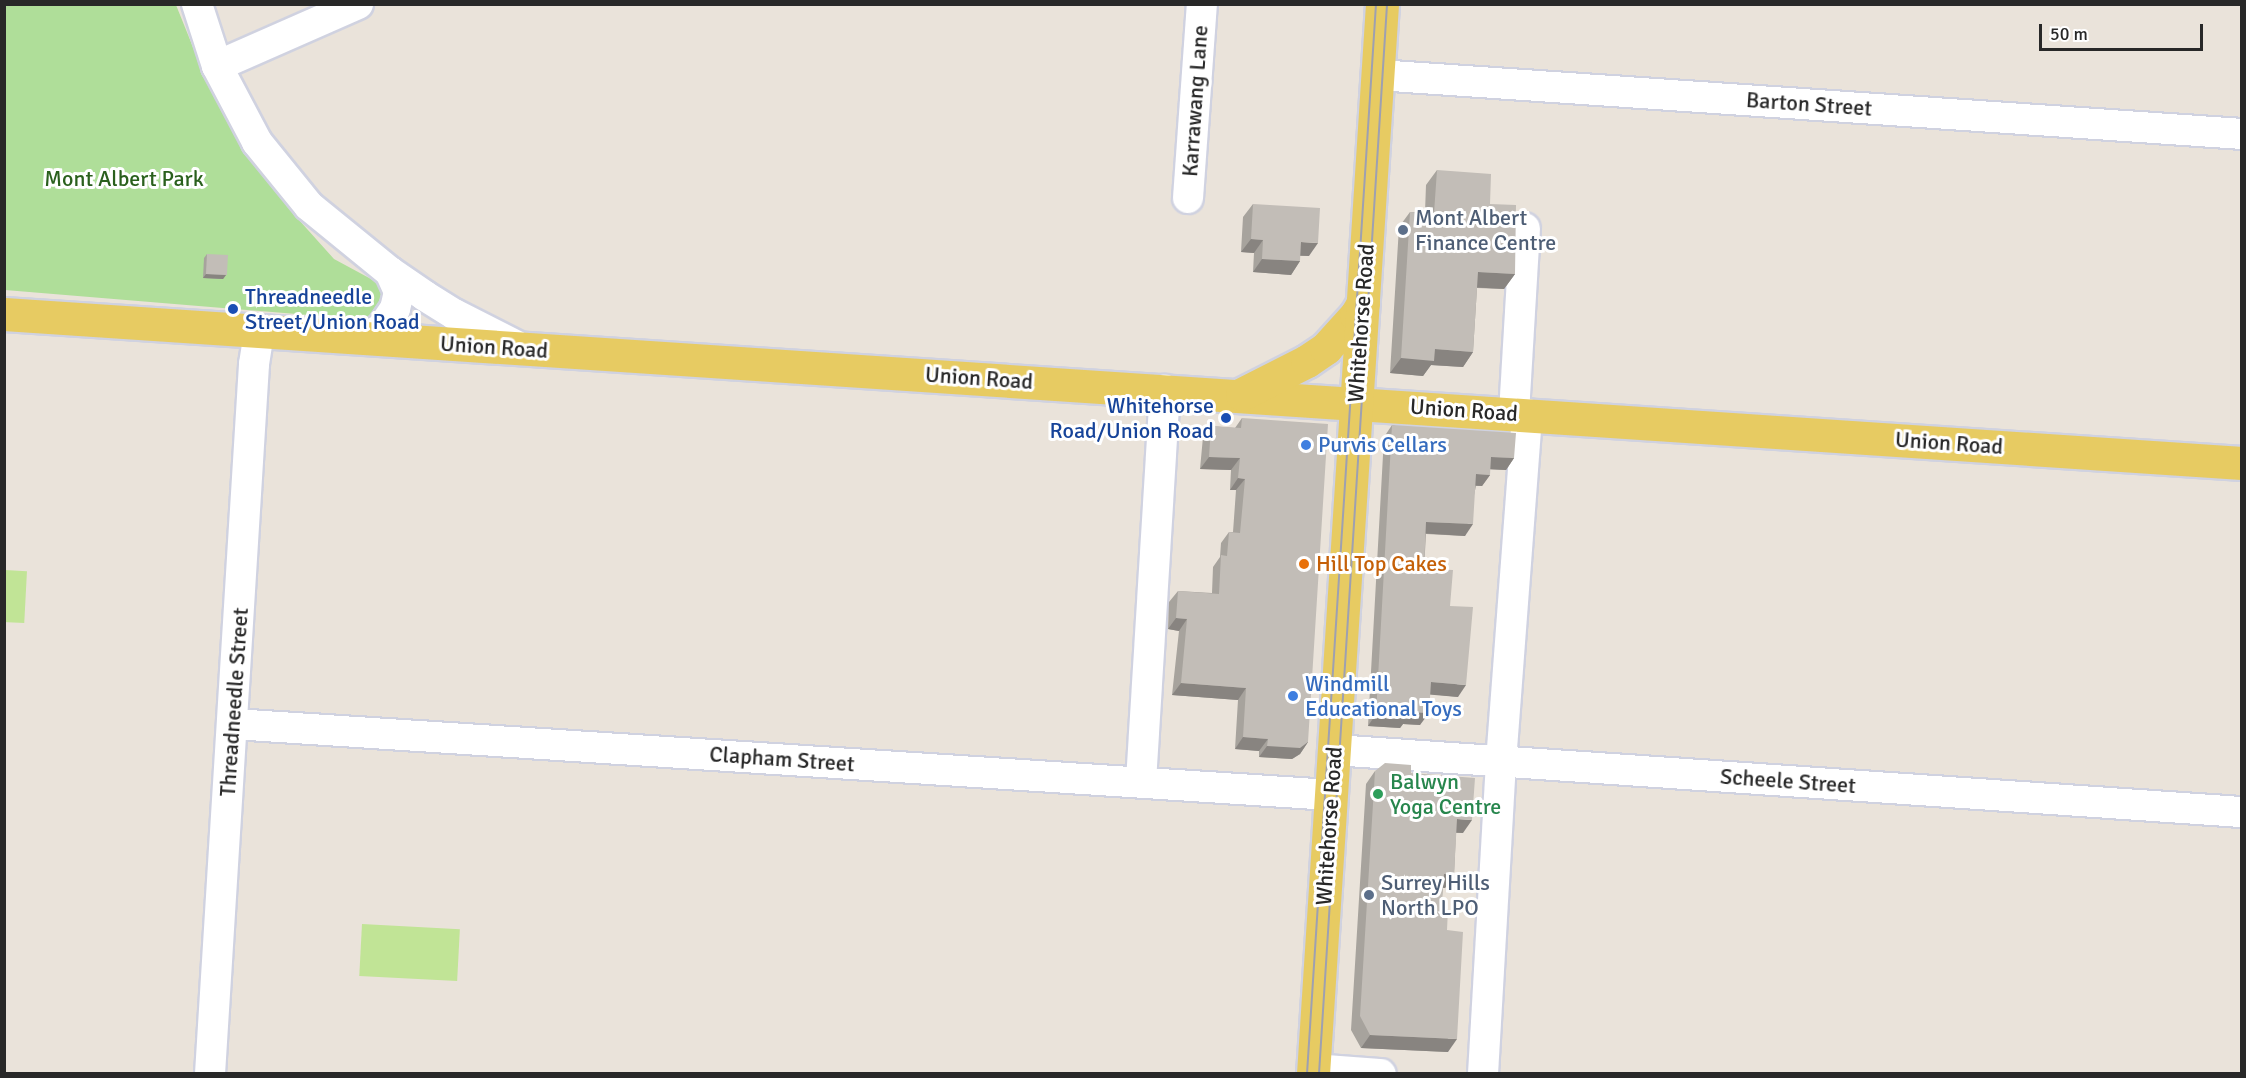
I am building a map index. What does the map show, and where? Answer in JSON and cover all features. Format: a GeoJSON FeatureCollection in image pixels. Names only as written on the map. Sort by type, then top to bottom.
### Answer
{"type":"FeatureCollection","features":[{"type":"Feature","properties":{"kind":"main road","name":"Whitehorse Road"},"geometry":{"type":"LineString","coordinates":[[1313,1071],[1382,4]]}},
{"type":"Feature","properties":{"kind":"main road"},"geometry":{"type":"LineString","coordinates":[[1240,395],[1306,361],[1326,348],[1356,315],[1362,303]]}},
{"type":"Feature","properties":{"kind":"main road","name":"Union Road"},"geometry":{"type":"LineString","coordinates":[[4,314],[527,350],[1521,413],[2241,463]]}},
{"type":"Feature","properties":{"kind":"street"},"geometry":{"type":"LineString","coordinates":[[196,4],[217,66],[257,142],[309,206],[390,272],[454,314],[527,350]]}},
{"type":"Feature","properties":{"kind":"street"},"geometry":{"type":"LineString","coordinates":[[217,66],[358,4]]}},
{"type":"Feature","properties":{"kind":"street","name":"Karrawang Lane"},"geometry":{"type":"LineString","coordinates":[[1188,198],[1202,4]]}},
{"type":"Feature","properties":{"kind":"street","name":"Barton Street"},"geometry":{"type":"LineString","coordinates":[[1377,75],[2241,134]]}},
{"type":"Feature","properties":{"kind":"street"},"geometry":{"type":"LineString","coordinates":[[1483,1074],[1521,413],[1525,228]]}},
{"type":"Feature","properties":{"kind":"street"},"geometry":{"type":"LineString","coordinates":[[366,338],[382,328],[395,309],[399,292],[390,272]]}},
{"type":"Feature","properties":{"kind":"street","name":"Threadneedle Street"},"geometry":{"type":"LineString","coordinates":[[210,1074],[254,364],[259,331]]}},
{"type":"Feature","properties":{"kind":"street"},"geometry":{"type":"LineString","coordinates":[[1141,782],[1165,390]]}},
{"type":"Feature","properties":{"kind":"street","name":"Clapham Street"},"geometry":{"type":"LineString","coordinates":[[232,724],[1331,795]]}},
{"type":"Feature","properties":{"kind":"street","name":"Scheele Street"},"geometry":{"type":"LineString","coordinates":[[1334,750],[2241,812]]}},
{"type":"Feature","properties":{"kind":"street"},"geometry":{"type":"LineString","coordinates":[[1313,1071],[1381,1074]]}},
{"type":"Feature","properties":{"kind":"green space","name":"Mont Albert Park"},"geometry":{"type":"Polygon","coordinates":[[[4,5],[176,5],[201,67],[240,142],[299,220],[334,259],[384,286],[386,314],[357,319],[5,290],[4,5]]]}},
{"type":"Feature","properties":{"kind":"green space"},"geometry":{"type":"Polygon","coordinates":[[[5,570],[27,571],[24,623],[4,622],[5,570]]]}},
{"type":"Feature","properties":{"kind":"green space"},"geometry":{"type":"Polygon","coordinates":[[[362,924],[460,929],[457,981],[359,976],[362,924]]]}},
{"type":"Feature","properties":{"kind":"building"},"geometry":{"type":"Polygon","coordinates":[[[1437,170],[1491,174],[1490,204],[1516,205],[1515,274],[1478,272],[1473,352],[1435,349],[1434,361],[1401,358],[1410,212],[1434,213],[1437,170]]]}},
{"type":"Feature","properties":{"kind":"building"},"geometry":{"type":"Polygon","coordinates":[[[1253,204],[1320,208],[1318,243],[1301,242],[1300,261],[1262,259],[1263,240],[1251,239],[1253,204]]]}},
{"type":"Feature","properties":{"kind":"building"},"geometry":{"type":"Polygon","coordinates":[[[207,254],[228,255],[227,275],[206,274],[207,254]]]}},
{"type":"Feature","properties":{"kind":"building"},"geometry":{"type":"Polygon","coordinates":[[[1242,418],[1328,424],[1308,742],[1300,748],[1267,746],[1268,739],[1243,737],[1246,688],[1181,683],[1187,619],[1176,618],[1178,591],[1219,594],[1221,555],[1227,556],[1229,532],[1240,533],[1245,479],[1238,478],[1240,458],[1209,457],[1211,426],[1241,428],[1242,418]]]}},
{"type":"Feature","properties":{"kind":"building"},"geometry":{"type":"Polygon","coordinates":[[[1392,425],[1516,433],[1514,458],[1491,457],[1490,475],[1476,474],[1473,524],[1426,522],[1424,569],[1453,570],[1450,606],[1473,607],[1466,685],[1431,682],[1429,713],[1408,712],[1408,717],[1376,714],[1392,425]]]}},
{"type":"Feature","properties":{"kind":"building"},"geometry":{"type":"Polygon","coordinates":[[[1385,763],[1411,765],[1411,773],[1475,778],[1472,820],[1457,819],[1454,875],[1444,874],[1441,909],[1448,909],[1447,930],[1463,932],[1457,1039],[1370,1035],[1360,1016],[1375,771],[1385,763]]]}},
{"type":"Feature","properties":{"kind":"tram line"},"geometry":{"type":"LineString","coordinates":[[1307,1074],[1376,4]]}},
{"type":"Feature","properties":{"kind":"tram line"},"geometry":{"type":"LineString","coordinates":[[1319,1074],[1387,4]]}},
{"type":"Feature","properties":{"kind":"place","name":"Mont Albert Finance Centre"},"geometry":{"type":"Point","coordinates":[1403,230]}},
{"type":"Feature","properties":{"kind":"place","name":"Threadneedle Street/Union Road"},"geometry":{"type":"Point","coordinates":[233,309]}},
{"type":"Feature","properties":{"kind":"place","name":"Whitehorse Road/Union Road"},"geometry":{"type":"Point","coordinates":[1226,418]}},
{"type":"Feature","properties":{"kind":"place","name":"Purvis Cellars"},"geometry":{"type":"Point","coordinates":[1306,445]}},
{"type":"Feature","properties":{"kind":"place","name":"Hill Top Cakes"},"geometry":{"type":"Point","coordinates":[1304,564]}},
{"type":"Feature","properties":{"kind":"place","name":"Windmill Educational Toys"},"geometry":{"type":"Point","coordinates":[1293,696]}},
{"type":"Feature","properties":{"kind":"place","name":"Balwyn Yoga Centre"},"geometry":{"type":"Point","coordinates":[1378,794]}},
{"type":"Feature","properties":{"kind":"place","name":"Surrey Hills North LPO"},"geometry":{"type":"Point","coordinates":[1369,895]}}]}
